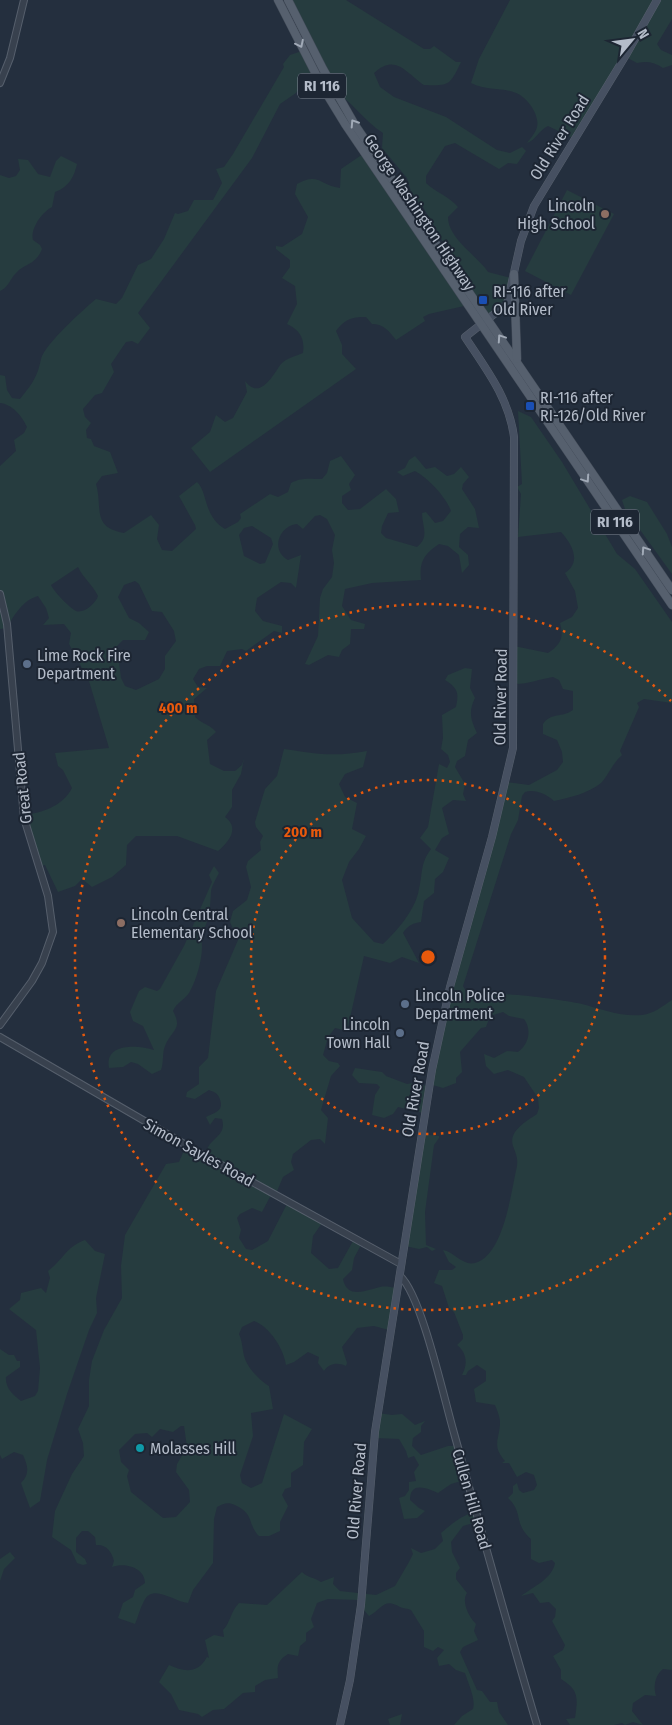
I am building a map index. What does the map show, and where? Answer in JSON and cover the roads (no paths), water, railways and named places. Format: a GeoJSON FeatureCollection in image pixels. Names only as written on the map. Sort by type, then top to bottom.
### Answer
{"type":"FeatureCollection","features":[{"type":"Feature","properties":{"kind":"main road","name":"George Washington Highway"},"geometry":{"type":"LineString","coordinates":[[278,0],[323,88],[374,168],[672,605]]}},
{"type":"Feature","properties":{"kind":"main road","name":"George Washington Highway"},"geometry":{"type":"LineString","coordinates":[[288,0],[333,88],[381,163],[672,590]]}},
{"type":"Feature","properties":{"kind":"main road","name":"Old River Road"},"geometry":{"type":"LineString","coordinates":[[340,1725],[350,1680],[361,1605],[374,1432],[438,1037],[492,836],[513,748],[515,454],[512,424],[506,403],[465,337],[507,304],[523,234],[537,200],[626,55],[657,0]]}},
{"type":"Feature","properties":{"kind":"main road"},"geometry":{"type":"LineString","coordinates":[[374,168],[381,163]]}},
{"type":"Feature","properties":{"kind":"main road"},"geometry":{"type":"LineString","coordinates":[[514,274],[516,349],[520,365]]}},
{"type":"Feature","properties":{"kind":"street"},"geometry":{"type":"LineString","coordinates":[[0,84],[10,58],[24,0]]}},
{"type":"Feature","properties":{"kind":"street","name":"Great Road"},"geometry":{"type":"LineString","coordinates":[[0,594],[7,624],[24,818],[48,896],[53,932],[42,963],[32,982],[0,1025]]}},
{"type":"Feature","properties":{"kind":"street","name":"Simon Sayles Road"},"geometry":{"type":"LineString","coordinates":[[0,1037],[211,1160],[401,1264]]}},
{"type":"Feature","properties":{"kind":"street","name":"Cullen Hill Road"},"geometry":{"type":"LineString","coordinates":[[400,1276],[406,1281],[413,1296],[434,1362],[537,1725]]}},
{"type":"Feature","properties":{"kind":"place","name":"Lincoln High School"},"geometry":{"type":"Point","coordinates":[605,214]}},
{"type":"Feature","properties":{"kind":"place","name":"RI-116 after Old River"},"geometry":{"type":"Point","coordinates":[483,300]}},
{"type":"Feature","properties":{"kind":"place","name":"RI-116 after RI-126/Old River"},"geometry":{"type":"Point","coordinates":[530,406]}},
{"type":"Feature","properties":{"kind":"place","name":"Lime Rock Fire Department"},"geometry":{"type":"Point","coordinates":[27,664]}},
{"type":"Feature","properties":{"kind":"place","name":"Lincoln Central Elementary School"},"geometry":{"type":"Point","coordinates":[121,923]}},
{"type":"Feature","properties":{"kind":"place","name":"Lincoln Police Department"},"geometry":{"type":"Point","coordinates":[405,1004]}},
{"type":"Feature","properties":{"kind":"place","name":"Lincoln Town Hall"},"geometry":{"type":"Point","coordinates":[400,1033]}},
{"type":"Feature","properties":{"kind":"place","name":"Molasses Hill"},"geometry":{"type":"Point","coordinates":[140,1448]}}]}
